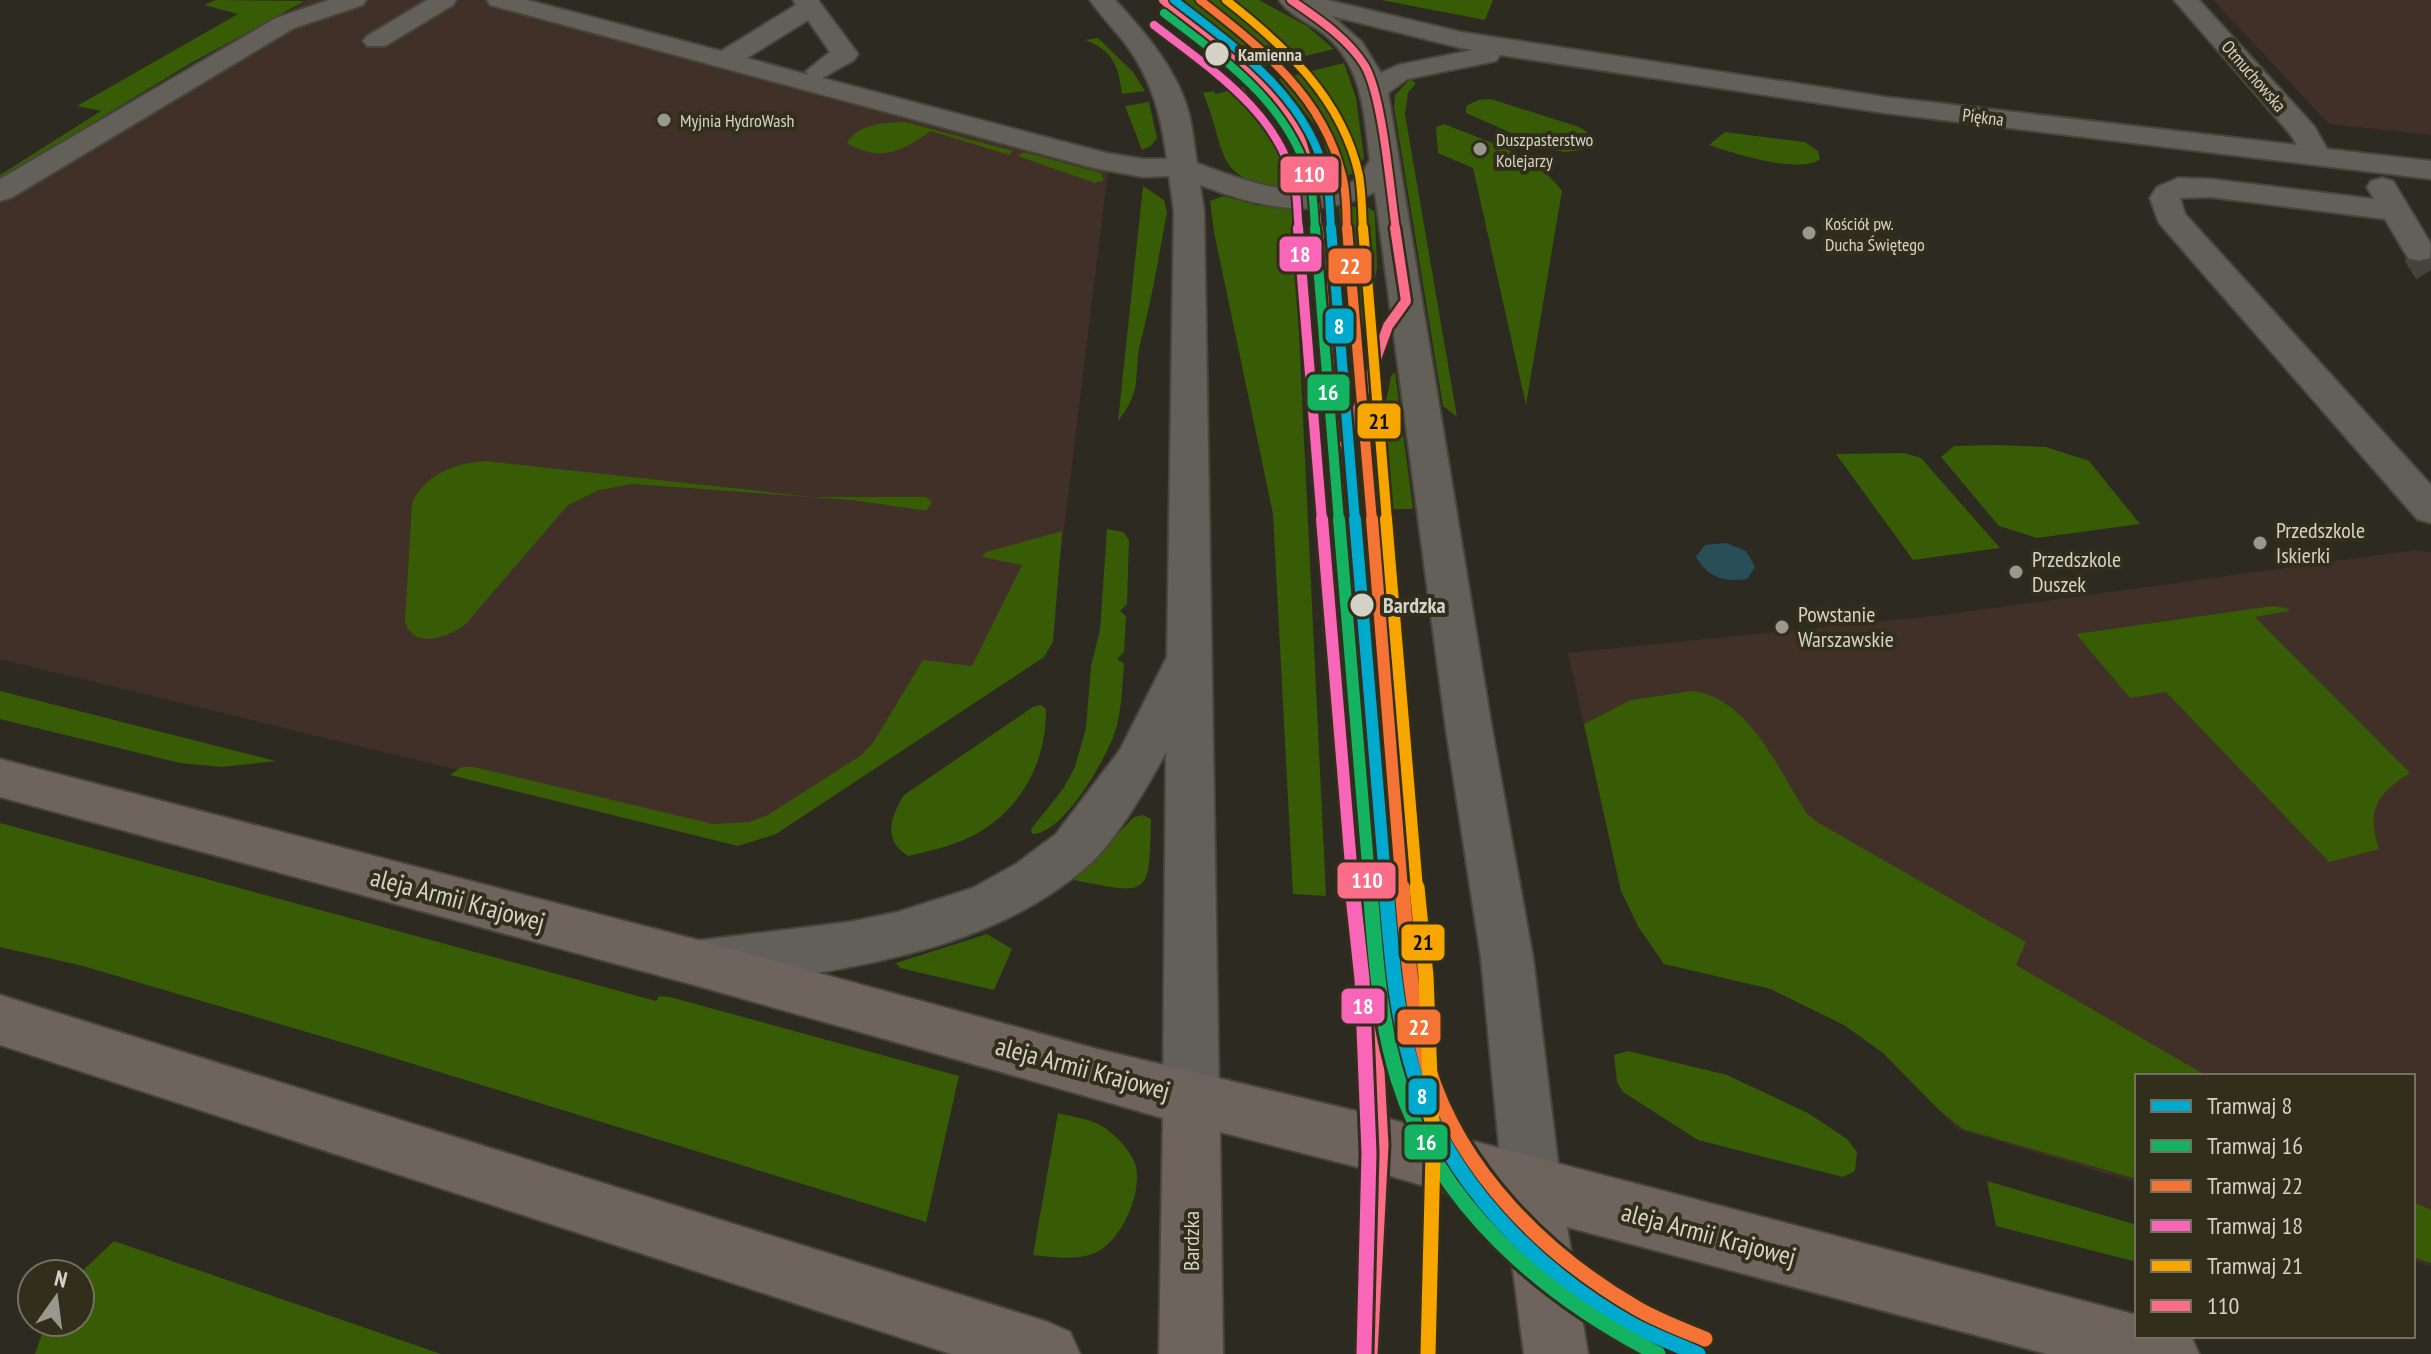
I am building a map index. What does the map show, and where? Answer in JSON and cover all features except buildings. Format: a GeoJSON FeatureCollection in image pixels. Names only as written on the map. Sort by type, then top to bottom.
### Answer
{"type":"FeatureCollection","features":[{"type":"Feature","properties":{"kind":"main road","name":"aleja Armii Krajowej"},"geometry":{"type":"LineString","coordinates":[[0,778],[698,963],[1093,1074],[1191,1097],[2167,1354]]}},
{"type":"Feature","properties":{"kind":"main road"},"geometry":{"type":"LineString","coordinates":[[0,1020],[1048,1354]]}},
{"type":"Feature","properties":{"kind":"main road","name":"Bardzka"},"geometry":{"type":"LineString","coordinates":[[1191,1097],[1191,1354]]}},
{"type":"Feature","properties":{"kind":"main road"},"geometry":{"type":"LineString","coordinates":[[1532,1188],[1556,1354]]}},
{"type":"Feature","properties":{"kind":"street"},"geometry":{"type":"LineString","coordinates":[[0,192],[285,23],[354,0]]}},
{"type":"Feature","properties":{"kind":"street"},"geometry":{"type":"LineString","coordinates":[[376,41],[444,0]]}},
{"type":"Feature","properties":{"kind":"street"},"geometry":{"type":"LineString","coordinates":[[499,0],[1104,162],[1127,167],[1181,167],[1245,192],[1304,201],[1338,196],[1370,183],[1385,160]]}},
{"type":"Feature","properties":{"kind":"street","name":"Bardzka"},"geometry":{"type":"LineString","coordinates":[[1102,0],[1145,51],[1170,99],[1175,113],[1189,211],[1191,1097]]}},
{"type":"Feature","properties":{"kind":"street"},"geometry":{"type":"LineString","coordinates":[[1291,0],[1328,26],[1356,54],[1366,68],[1373,91],[1464,700],[1507,958],[1532,1188]]}},
{"type":"Feature","properties":{"kind":"street","name":"Piękna"},"geometry":{"type":"LineString","coordinates":[[1298,0],[1450,37],[1536,53],[1885,105],[2431,170]]}},
{"type":"Feature","properties":{"kind":"street","name":"Otmuchowska"},"geometry":{"type":"LineString","coordinates":[[2186,0],[2304,132],[2317,157]]}},
{"type":"Feature","properties":{"kind":"street"},"geometry":{"type":"LineString","coordinates":[[724,61],[808,4],[845,54],[819,71]]}},
{"type":"Feature","properties":{"kind":"street","name":"Piękna"},"geometry":{"type":"LineString","coordinates":[[1373,91],[1398,73],[1429,64],[1482,55],[1536,53]]}},
{"type":"Feature","properties":{"kind":"street"},"geometry":{"type":"LineString","coordinates":[[2366,163],[2419,251]]}},
{"type":"Feature","properties":{"kind":"street"},"geometry":{"type":"LineString","coordinates":[[2395,211],[2210,188],[2178,187],[2165,198],[2170,216],[2431,510]]}},
{"type":"Feature","properties":{"kind":"street"},"geometry":{"type":"LineString","coordinates":[[698,963],[838,950],[960,915],[1014,890],[1073,849],[1121,789],[1154,737],[1191,648]]}},
{"type":"Feature","properties":{"kind":"shaded area"},"geometry":{"type":"Polygon","coordinates":[[[308,0],[536,0],[1110,155],[1051,635],[1041,657],[754,842],[0,659],[0,182],[308,0]]]}},
{"type":"Feature","properties":{"kind":"shaded area"},"geometry":{"type":"Polygon","coordinates":[[[2213,0],[2431,0],[2431,135],[2329,124],[2213,0]]]}},
{"type":"Feature","properties":{"kind":"shaded area"},"geometry":{"type":"Polygon","coordinates":[[[2416,550],[2431,553],[2431,1266],[2415,1262],[2415,1074],[2135,1074],[2135,1182],[1957,1129],[1890,1058],[1852,1029],[1765,987],[1664,964],[1639,928],[1621,891],[1568,653],[1942,615],[2416,550]]]}},
{"type":"Feature","properties":{"kind":"green space"},"geometry":{"type":"Polygon","coordinates":[[[216,0],[305,1],[191,63],[0,179],[0,175],[101,111],[77,106],[238,14],[204,5],[216,0]]]}},
{"type":"Feature","properties":{"kind":"green space"},"geometry":{"type":"Polygon","coordinates":[[[1184,0],[1259,0],[1307,26],[1334,49],[1264,66],[1184,0]]]}},
{"type":"Feature","properties":{"kind":"green space"},"geometry":{"type":"Polygon","coordinates":[[[1381,0],[1493,0],[1485,20],[1381,0]]]}},
{"type":"Feature","properties":{"kind":"green space"},"geometry":{"type":"Polygon","coordinates":[[[1098,38],[1133,72],[1145,91],[1122,94],[1116,67],[1108,54],[1085,40],[1098,38]]]}},
{"type":"Feature","properties":{"kind":"green space"},"geometry":{"type":"Polygon","coordinates":[[[1344,63],[1356,98],[1364,158],[1353,173],[1336,181],[1321,133],[1279,79],[1344,63]]]}},
{"type":"Feature","properties":{"kind":"green space"},"geometry":{"type":"Polygon","coordinates":[[[1410,79],[1416,83],[1408,93],[1405,114],[1457,417],[1443,406],[1394,107],[1395,95],[1410,79]]]}},
{"type":"Feature","properties":{"kind":"green space"},"geometry":{"type":"Polygon","coordinates":[[[1243,87],[1278,137],[1293,188],[1248,179],[1235,172],[1227,162],[1203,93],[1213,91],[1216,94],[1243,87]]]}},
{"type":"Feature","properties":{"kind":"green space"},"geometry":{"type":"Polygon","coordinates":[[[1491,99],[1579,127],[1586,131],[1592,141],[1582,150],[1564,152],[1545,148],[1466,113],[1466,106],[1478,100],[1491,99]]]}},
{"type":"Feature","properties":{"kind":"green space"},"geometry":{"type":"Polygon","coordinates":[[[1149,102],[1157,138],[1151,146],[1142,150],[1125,106],[1149,102]]]}},
{"type":"Feature","properties":{"kind":"green space"},"geometry":{"type":"Polygon","coordinates":[[[905,122],[1013,151],[1009,155],[931,131],[891,152],[871,152],[847,143],[865,128],[905,122]]]}},
{"type":"Feature","properties":{"kind":"green space"},"geometry":{"type":"Polygon","coordinates":[[[1444,124],[1524,158],[1551,178],[1562,191],[1526,405],[1473,168],[1438,153],[1436,127],[1444,124]]]}},
{"type":"Feature","properties":{"kind":"green space"},"geometry":{"type":"Polygon","coordinates":[[[1725,132],[1805,142],[1818,151],[1820,159],[1798,165],[1783,164],[1709,145],[1725,132]]]}},
{"type":"Feature","properties":{"kind":"green space"},"geometry":{"type":"Polygon","coordinates":[[[1024,152],[1101,173],[1104,180],[1095,183],[1018,156],[1024,152]]]}},
{"type":"Feature","properties":{"kind":"green space"},"geometry":{"type":"Polygon","coordinates":[[[1143,186],[1164,200],[1167,212],[1139,352],[1135,389],[1118,421],[1143,186]]]}},
{"type":"Feature","properties":{"kind":"green space"},"geometry":{"type":"Polygon","coordinates":[[[1223,196],[1293,210],[1326,896],[1293,894],[1273,514],[1214,232],[1210,201],[1223,196]]]}},
{"type":"Feature","properties":{"kind":"green space"},"geometry":{"type":"Polygon","coordinates":[[[1339,207],[1367,207],[1374,211],[1375,217],[1377,267],[1370,307],[1353,361],[1339,207]]]}},
{"type":"Feature","properties":{"kind":"green space"},"geometry":{"type":"Polygon","coordinates":[[[1395,372],[1413,509],[1365,509],[1391,376],[1395,372]]]}},
{"type":"Feature","properties":{"kind":"green space"},"geometry":{"type":"Polygon","coordinates":[[[1954,446],[2046,447],[2089,461],[2140,524],[2037,538],[1999,526],[1941,457],[1954,446]]]}},
{"type":"Feature","properties":{"kind":"green space"},"geometry":{"type":"Polygon","coordinates":[[[1904,453],[1921,458],[2000,548],[1913,560],[1836,454],[1904,453]]]}},
{"type":"Feature","properties":{"kind":"green space"},"geometry":{"type":"Polygon","coordinates":[[[486,461],[813,497],[926,497],[932,502],[927,510],[921,510],[852,500],[632,484],[599,490],[568,505],[464,626],[431,639],[415,636],[405,622],[412,503],[434,477],[453,467],[486,461]]]}},
{"type":"Feature","properties":{"kind":"green space"},"geometry":{"type":"Polygon","coordinates":[[[1107,529],[1123,532],[1129,540],[1127,604],[1120,611],[1126,616],[1124,652],[1117,659],[1124,664],[1117,724],[1103,759],[1082,794],[1057,822],[1044,831],[1032,834],[1031,829],[1063,789],[1075,767],[1086,728],[1091,666],[1100,630],[1107,529]]]}},
{"type":"Feature","properties":{"kind":"green space"},"geometry":{"type":"Polygon","coordinates":[[[1062,531],[1053,642],[1044,657],[776,834],[738,846],[450,775],[462,767],[474,767],[713,824],[749,822],[768,815],[860,756],[873,743],[923,660],[972,666],[1022,565],[982,557],[986,552],[1062,531]]]}},
{"type":"Feature","properties":{"kind":"green space"},"geometry":{"type":"Polygon","coordinates":[[[2272,606],[2290,611],[2255,617],[2410,773],[2389,788],[2377,804],[2374,824],[2379,849],[2329,862],[2166,692],[2130,698],[2076,634],[2272,606]]]}},
{"type":"Feature","properties":{"kind":"green space"},"geometry":{"type":"Polygon","coordinates":[[[0,691],[276,761],[222,767],[180,763],[0,719],[0,691]]]}},
{"type":"Feature","properties":{"kind":"green space"},"geometry":{"type":"Polygon","coordinates":[[[1692,691],[1712,696],[1730,707],[1760,739],[1807,814],[1817,822],[2026,942],[2016,965],[2204,1074],[2135,1074],[2135,1178],[1963,1129],[1939,1110],[1883,1053],[1844,1025],[1771,989],[1664,964],[1639,928],[1621,891],[1584,724],[1631,700],[1692,691]]]}},
{"type":"Feature","properties":{"kind":"green space"},"geometry":{"type":"Polygon","coordinates":[[[1041,705],[1046,709],[1040,752],[1023,791],[1010,808],[976,834],[956,843],[908,856],[900,850],[891,827],[904,795],[1033,707],[1041,705]]]}},
{"type":"Feature","properties":{"kind":"green space"},"geometry":{"type":"Polygon","coordinates":[[[1143,815],[1151,819],[1150,845],[1146,877],[1140,885],[1118,888],[1073,880],[1134,817],[1143,815]]]}},
{"type":"Feature","properties":{"kind":"green space"},"geometry":{"type":"Polygon","coordinates":[[[0,823],[656,1001],[659,996],[670,997],[959,1076],[926,1222],[368,1050],[83,966],[0,947],[0,823]]]}},
{"type":"Feature","properties":{"kind":"green space"},"geometry":{"type":"Polygon","coordinates":[[[987,934],[1012,949],[994,990],[900,968],[896,963],[987,934]]]}},
{"type":"Feature","properties":{"kind":"green space"},"geometry":{"type":"Polygon","coordinates":[[[1628,1051],[1727,1075],[1808,1113],[1847,1139],[1857,1152],[1855,1171],[1843,1177],[1698,1140],[1623,1092],[1617,1082],[1614,1055],[1628,1051]]]}},
{"type":"Feature","properties":{"kind":"green space"},"geometry":{"type":"Polygon","coordinates":[[[1058,1113],[1105,1128],[1127,1149],[1136,1167],[1136,1191],[1121,1228],[1104,1247],[1080,1257],[1033,1255],[1058,1113]]]}},
{"type":"Feature","properties":{"kind":"green space"},"geometry":{"type":"Polygon","coordinates":[[[1987,1181],[2135,1224],[2135,1261],[1996,1226],[1987,1181]]]}},
{"type":"Feature","properties":{"kind":"green space"},"geometry":{"type":"Polygon","coordinates":[[[2415,1203],[2431,1210],[2431,1263],[2415,1258],[2415,1203]]]}},
{"type":"Feature","properties":{"kind":"green space"},"geometry":{"type":"Polygon","coordinates":[[[114,1241],[441,1354],[35,1354],[40,1338],[96,1338],[96,1258],[114,1241]]]}},
{"type":"Feature","properties":{"kind":"water"},"geometry":{"type":"Polygon","coordinates":[[[1726,543],[1746,551],[1755,567],[1747,579],[1717,577],[1706,570],[1696,557],[1705,545],[1726,543]]]}},
{"type":"Feature","properties":{"kind":"tunnel"},"geometry":{"type":"LineString","coordinates":[[2419,251],[2431,270]]}},
{"type":"Feature","properties":{"kind":"tram line","name":"8"},"geometry":{"type":"LineString","coordinates":[[1174,0],[1247,57],[1287,98],[1317,149],[1327,181],[1394,982],[1407,1049],[1419,1089],[1435,1125],[1478,1193],[1534,1253],[1565,1280],[1631,1324],[1698,1354]]}},
{"type":"Feature","properties":{"kind":"tram line","name":"22"},"geometry":{"type":"LineString","coordinates":[[1200,0],[1269,56],[1306,96],[1333,146],[1343,177],[1410,980],[1422,1044],[1433,1081],[1467,1151],[1490,1183],[1544,1240],[1574,1266],[1638,1309],[1705,1339]]}},
{"type":"Feature","properties":{"kind":"tram line","name":"21"},"geometry":{"type":"LineString","coordinates":[[1226,0],[1291,56],[1325,97],[1339,121],[1359,176],[1412,840],[1426,976],[1433,1154],[1428,1354]]}},
{"type":"Feature","properties":{"kind":"tram line","name":"16"},"geometry":{"type":"LineString","coordinates":[[1164,13],[1233,67],[1272,106],[1288,129],[1311,184],[1378,983],[1391,1054],[1404,1096],[1423,1138],[1446,1177],[1506,1249],[1578,1309],[1658,1354]]}},
{"type":"Feature","properties":{"kind":"tram line","name":"18"},"geometry":{"type":"LineString","coordinates":[[1154,25],[1220,76],[1258,113],[1286,159],[1295,186],[1348,846],[1362,979],[1369,1153],[1364,1353]]}},
{"type":"Feature","properties":{"kind":"transit line","name":"110"},"geometry":{"type":"LineString","coordinates":[[1163,0],[1272,94],[1298,131],[1316,200],[1362,794],[1381,1145],[1370,1354]]}},
{"type":"Feature","properties":{"kind":"transit line","name":"110"},"geometry":{"type":"LineString","coordinates":[[1291,0],[1328,26],[1366,68],[1376,99],[1406,301]]}},
{"type":"Feature","properties":{"kind":"transit line","name":"110"},"geometry":{"type":"LineString","coordinates":[[1345,444],[1388,326],[1406,301]]}},
{"type":"Feature","properties":{"kind":"place","name":"Kamienna"},"geometry":{"type":"Point","coordinates":[1217,54]}},
{"type":"Feature","properties":{"kind":"place","name":"Myjnia HydroWash"},"geometry":{"type":"Point","coordinates":[664,120]}},
{"type":"Feature","properties":{"kind":"place","name":"Duszpasterstwo Kolejarzy"},"geometry":{"type":"Point","coordinates":[1480,149]}},
{"type":"Feature","properties":{"kind":"place","name":"Kościół pw. Ducha Świętego"},"geometry":{"type":"Point","coordinates":[1809,233]}},
{"type":"Feature","properties":{"kind":"place","name":"Przedszkole Iskierki"},"geometry":{"type":"Point","coordinates":[2260,543]}},
{"type":"Feature","properties":{"kind":"place","name":"Przedszkole Duszek"},"geometry":{"type":"Point","coordinates":[2016,572]}},
{"type":"Feature","properties":{"kind":"place","name":"Bardzka"},"geometry":{"type":"Point","coordinates":[1362,605]}},
{"type":"Feature","properties":{"kind":"place","name":"Powstanie Warszawskie"},"geometry":{"type":"Point","coordinates":[1782,627]}}]}
